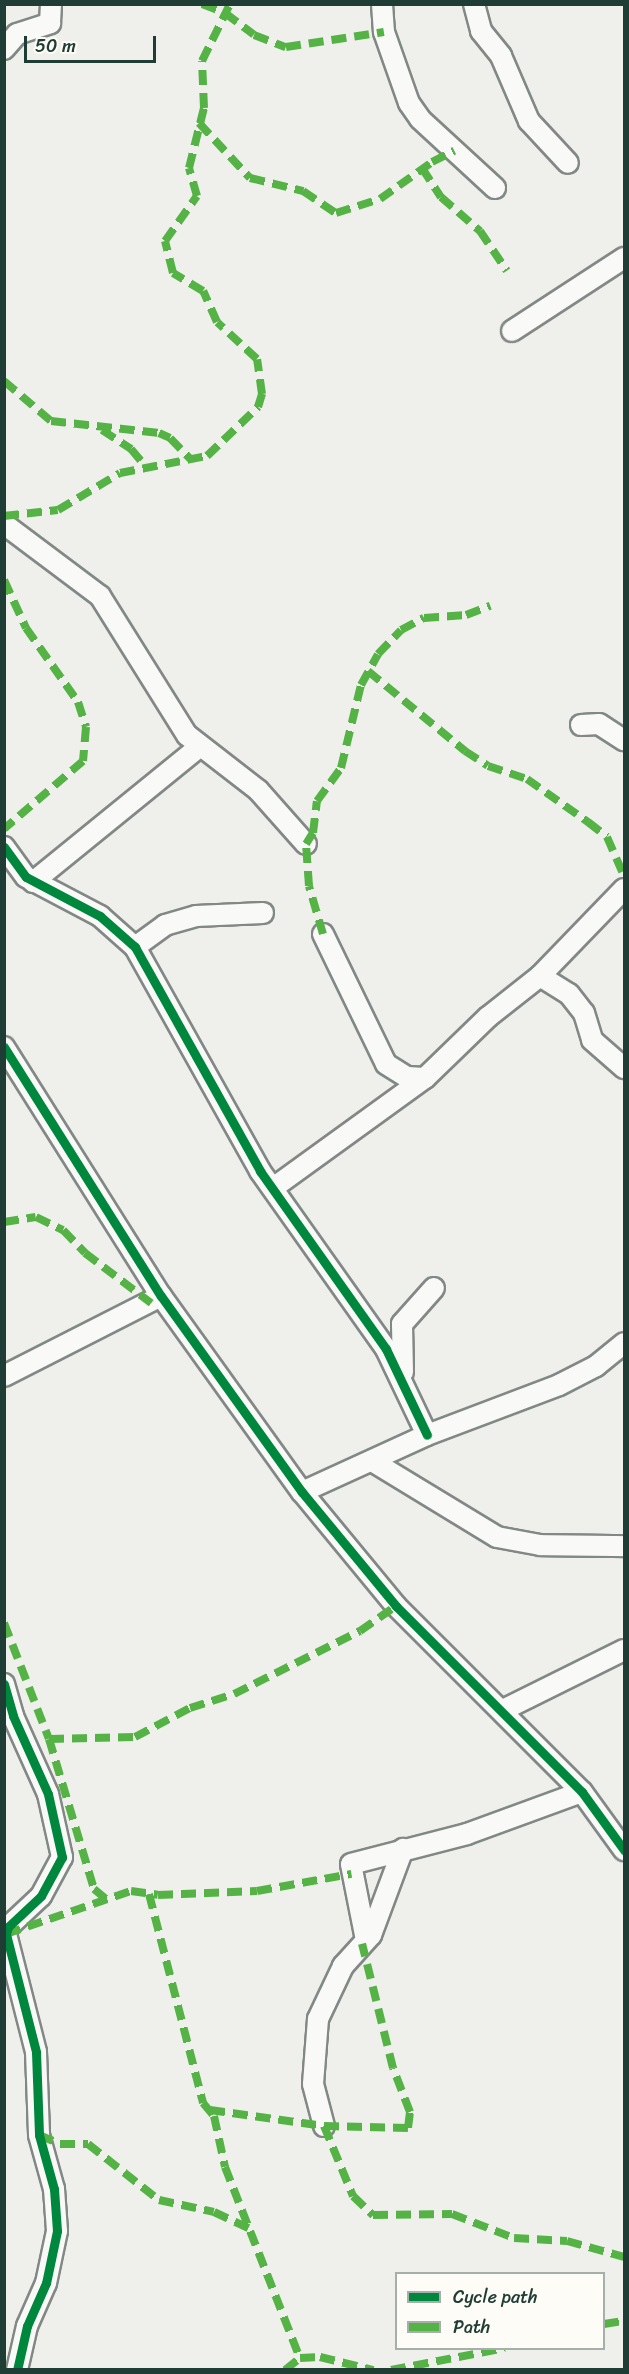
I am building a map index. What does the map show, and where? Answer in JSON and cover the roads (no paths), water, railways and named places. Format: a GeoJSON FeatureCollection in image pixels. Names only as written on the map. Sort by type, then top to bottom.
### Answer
{"type":"FeatureCollection","features":[{"type":"Feature","properties":{"kind":"street"},"geometry":{"type":"LineString","coordinates":[[4,49],[17,34],[50,23],[51,4]]}},
{"type":"Feature","properties":{"kind":"street"},"geometry":{"type":"LineString","coordinates":[[382,4],[384,32],[409,103],[420,119],[495,188]]}},
{"type":"Feature","properties":{"kind":"street"},"geometry":{"type":"LineString","coordinates":[[474,4],[481,31],[501,56],[530,121],[568,163]]}},
{"type":"Feature","properties":{"kind":"street"},"geometry":{"type":"LineString","coordinates":[[512,332],[624,258]]}},
{"type":"Feature","properties":{"kind":"street"},"geometry":{"type":"LineString","coordinates":[[4,524],[100,596],[199,747],[258,790],[306,844]]}},
{"type":"Feature","properties":{"kind":"street"},"geometry":{"type":"LineString","coordinates":[[581,725],[599,724],[624,740]]}},
{"type":"Feature","properties":{"kind":"street"},"geometry":{"type":"LineString","coordinates":[[33,882],[199,747]]}},
{"type":"Feature","properties":{"kind":"street"},"geometry":{"type":"LineString","coordinates":[[4,847],[33,882],[100,916],[135,947],[273,1188],[362,1312],[404,1380],[427,1434]]}},
{"type":"Feature","properties":{"kind":"street"},"geometry":{"type":"LineString","coordinates":[[273,1188],[425,1078],[488,1017],[540,976],[624,889]]}},
{"type":"Feature","properties":{"kind":"street"},"geometry":{"type":"LineString","coordinates":[[135,947],[165,925],[196,916],[263,913]]}},
{"type":"Feature","properties":{"kind":"street"},"geometry":{"type":"LineString","coordinates":[[323,934],[386,1064],[406,1077],[425,1078]]}},
{"type":"Feature","properties":{"kind":"street"},"geometry":{"type":"LineString","coordinates":[[540,976],[569,994],[584,1013],[592,1040],[624,1068]]}},
{"type":"Feature","properties":{"kind":"street"},"geometry":{"type":"LineString","coordinates":[[4,1047],[161,1296],[302,1492],[396,1606],[503,1710],[582,1792],[624,1850]]}},
{"type":"Feature","properties":{"kind":"street"},"geometry":{"type":"LineString","coordinates":[[404,1380],[402,1324],[434,1288]]}},
{"type":"Feature","properties":{"kind":"street"},"geometry":{"type":"LineString","coordinates":[[4,1376],[161,1296]]}},
{"type":"Feature","properties":{"kind":"street"},"geometry":{"type":"LineString","coordinates":[[302,1492],[427,1434],[559,1385],[596,1366],[624,1343]]}},
{"type":"Feature","properties":{"kind":"street"},"geometry":{"type":"LineString","coordinates":[[372,1461],[497,1537],[540,1545],[624,1546]]}},
{"type":"Feature","properties":{"kind":"street"},"geometry":{"type":"LineString","coordinates":[[503,1710],[624,1650]]}},
{"type":"Feature","properties":{"kind":"street"},"geometry":{"type":"LineString","coordinates":[[4,1684],[13,1716],[48,1794],[62,1857],[41,1896],[8,1927],[6,1934],[36,2052],[39,2135],[54,2189],[57,2231],[46,2283],[27,2326],[17,2370]]}},
{"type":"Feature","properties":{"kind":"street"},"geometry":{"type":"LineString","coordinates":[[366,1940],[351,1864],[467,1834],[582,1792]]}},
{"type":"Feature","properties":{"kind":"street"},"geometry":{"type":"LineString","coordinates":[[324,2126],[313,2084],[318,2019],[343,1966],[366,1940],[403,1849]]}}]}
